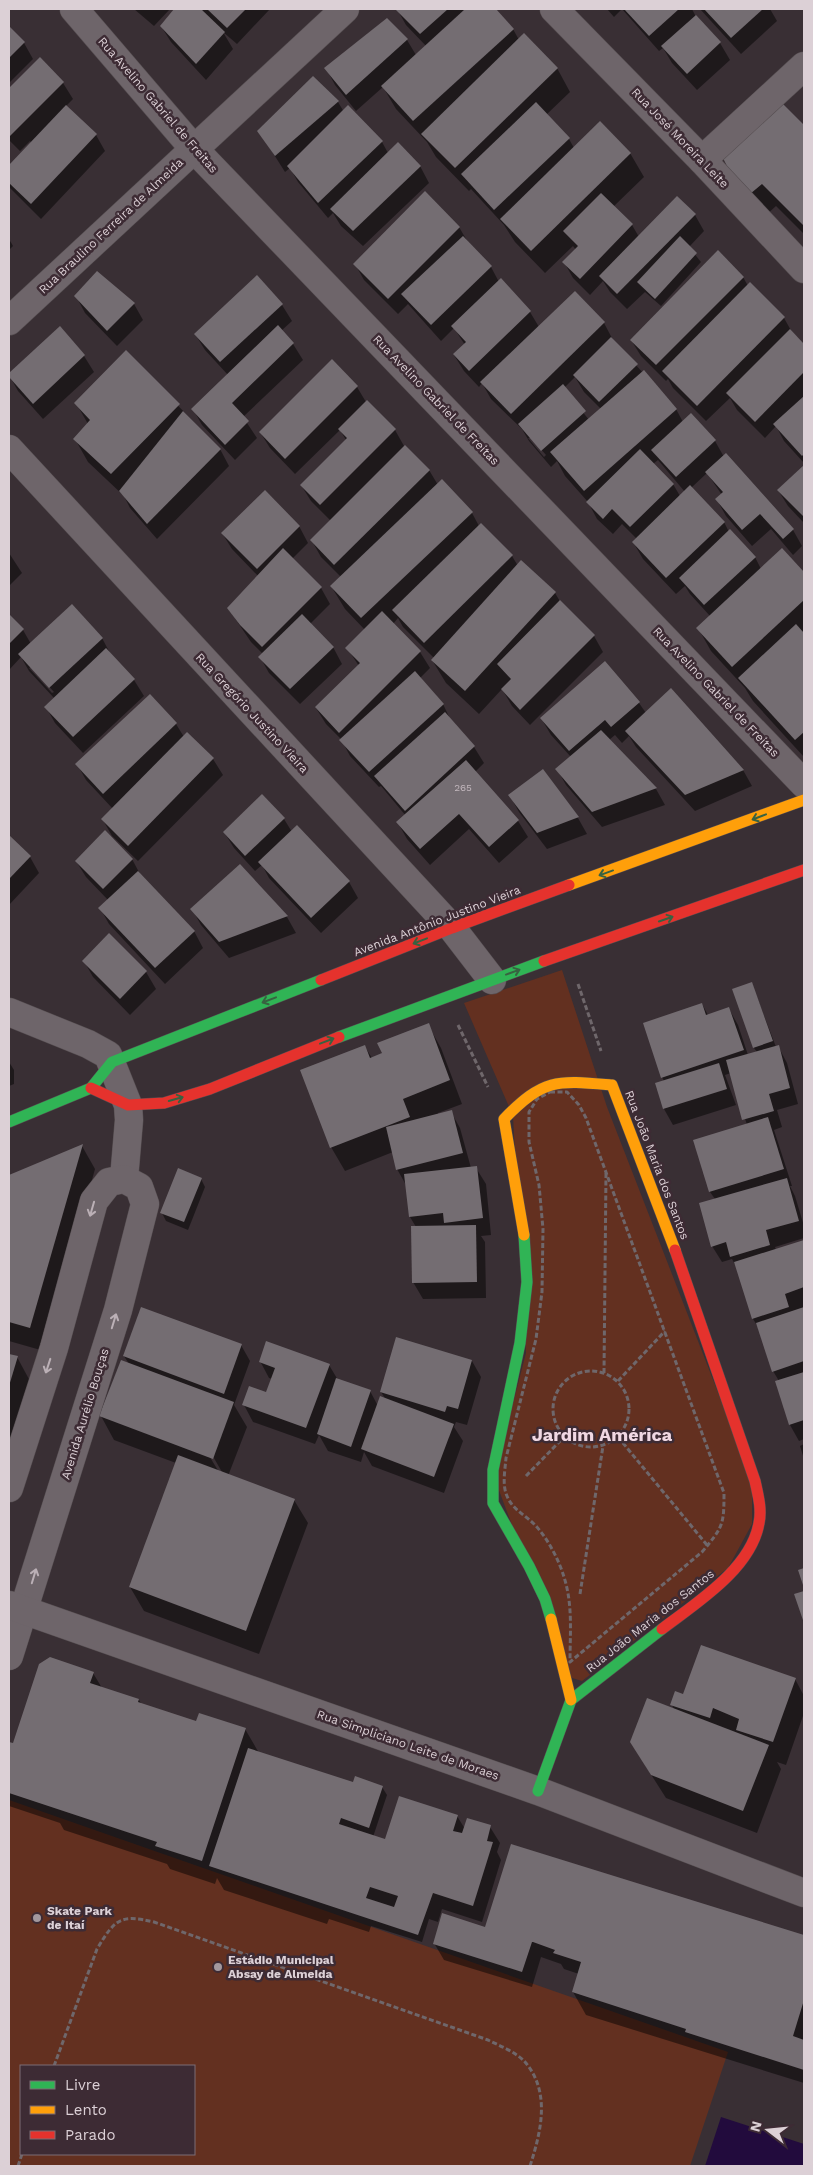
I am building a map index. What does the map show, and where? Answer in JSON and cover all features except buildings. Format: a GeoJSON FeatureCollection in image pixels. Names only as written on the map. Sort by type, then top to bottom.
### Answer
{"type":"FeatureCollection","features":[{"type":"Feature","properties":{"kind":"main road","name":"Avenida Antônio Justino Vieira"},"geometry":{"type":"LineString","coordinates":[[9,1122],[91,1088],[112,1062],[452,928],[804,800]]}},
{"type":"Feature","properties":{"kind":"main road"},"geometry":{"type":"LineString","coordinates":[[91,1088],[128,1105],[164,1103],[210,1089],[314,1046],[445,996],[732,897],[804,870]]}},
{"type":"Feature","properties":{"kind":"main road","name":"Rua João Maria dos Santos"},"geometry":{"type":"LineString","coordinates":[[504,1119],[532,1091],[546,1084],[561,1081],[612,1085],[680,1262],[755,1481],[760,1512],[758,1534],[741,1561],[724,1580],[571,1700]]}},
{"type":"Feature","properties":{"kind":"main road"},"geometry":{"type":"LineString","coordinates":[[504,1119],[524,1237],[527,1282],[520,1343],[493,1470],[493,1503],[529,1566],[545,1599],[556,1634],[571,1700],[538,1790]]}},
{"type":"Feature","properties":{"kind":"street","name":"Rua Avelino Gabriel de Freitas"},"geometry":{"type":"LineString","coordinates":[[74,9],[194,148],[804,784]]}},
{"type":"Feature","properties":{"kind":"street","name":"Rua Braulino Ferreira de Almeida"},"geometry":{"type":"LineString","coordinates":[[9,321],[346,9]]}},
{"type":"Feature","properties":{"kind":"street","name":"Rua José Moreira Leite"},"geometry":{"type":"LineString","coordinates":[[554,9],[702,160],[804,269]]}},
{"type":"Feature","properties":{"kind":"street"},"geometry":{"type":"LineString","coordinates":[[702,160],[804,66]]}},
{"type":"Feature","properties":{"kind":"street","name":"Rua Gregório Justino Vieira"},"geometry":{"type":"LineString","coordinates":[[9,449],[452,928],[492,980]]}},
{"type":"Feature","properties":{"kind":"street"},"geometry":{"type":"LineString","coordinates":[[9,1012],[102,1050],[108,1055],[128,1105],[129,1120],[124,1179],[109,1182],[94,1201],[54,1348],[9,1488]]}},
{"type":"Feature","properties":{"kind":"street","name":"Avenida Aurélio Bouças"},"geometry":{"type":"LineString","coordinates":[[9,1656],[16,1607],[118,1310],[145,1204],[139,1186],[124,1179]]}},
{"type":"Feature","properties":{"kind":"street","name":"Rua Simpliciano Leite de Moraes"},"geometry":{"type":"LineString","coordinates":[[16,1607],[538,1790],[804,1893]]}},
{"type":"Feature","properties":{"kind":"path"},"geometry":{"type":"LineString","coordinates":[[568,952],[612,1085]]}},
{"type":"Feature","properties":{"kind":"path"},"geometry":{"type":"LineString","coordinates":[[445,996],[504,1119]]}},
{"type":"Feature","properties":{"kind":"path"},"geometry":{"type":"LineString","coordinates":[[550,1092],[567,1092],[579,1105],[586,1118],[724,1492],[724,1518],[718,1533],[707,1545],[570,1662],[570,1603],[564,1576],[550,1548],[535,1525],[517,1510],[507,1496],[504,1476],[506,1458],[536,1339],[542,1292],[542,1229],[539,1185],[529,1142],[529,1112],[537,1099],[550,1092]]}},
{"type":"Feature","properties":{"kind":"path"},"geometry":{"type":"LineString","coordinates":[[604,1373],[606,1170]]}},
{"type":"Feature","properties":{"kind":"path"},"geometry":{"type":"LineString","coordinates":[[618,1380],[665,1332]]}},
{"type":"Feature","properties":{"kind":"path"},"geometry":{"type":"LineString","coordinates":[[592,1370],[604,1373],[618,1380],[623,1386],[630,1411],[626,1425],[618,1437],[603,1446],[588,1448],[574,1444],[564,1437],[554,1420],[552,1411],[554,1398],[562,1382],[576,1373],[592,1370]]}},
{"type":"Feature","properties":{"kind":"path"},"geometry":{"type":"LineString","coordinates":[[520,1483],[564,1437]]}},
{"type":"Feature","properties":{"kind":"path"},"geometry":{"type":"LineString","coordinates":[[618,1437],[707,1545]]}},
{"type":"Feature","properties":{"kind":"path"},"geometry":{"type":"LineString","coordinates":[[579,1603],[603,1446]]}},
{"type":"Feature","properties":{"kind":"path"},"geometry":{"type":"LineString","coordinates":[[507,1496],[513,1489]]}},
{"type":"Feature","properties":{"kind":"path"},"geometry":{"type":"LineString","coordinates":[[570,1662],[576,1622]]}},
{"type":"Feature","properties":{"kind":"path"},"geometry":{"type":"LineString","coordinates":[[54,2065],[96,1949],[107,1932],[117,1922],[127,1918],[154,1922],[488,2040],[513,2053],[524,2061],[540,2086],[542,2115],[536,2149],[530,2166]]}},
{"type":"Feature","properties":{"kind":"shaded area"},"geometry":{"type":"Polygon","coordinates":[[[562,970],[607,1107],[752,1480],[752,1524],[728,1568],[582,1681],[569,1677],[494,1477],[526,1353],[513,1116],[464,1003],[562,970]]]}},
{"type":"Feature","properties":{"kind":"shaded area","name":"Estádio Municipal Absay de Almeida"},"geometry":{"type":"Polygon","coordinates":[[[9,1800],[728,2052],[690,2166],[9,2166],[9,1800]]]}},
{"type":"Feature","properties":{"kind":"shaded area"},"geometry":{"type":"Polygon","coordinates":[[[721,2117],[804,2144],[804,2166],[705,2166],[721,2117]]]}},
{"type":"Feature","properties":{"kind":"traffic: fast"},"geometry":{"type":"LineString","coordinates":[[339,1037],[544,961]]}},
{"type":"Feature","properties":{"kind":"traffic: fast"},"geometry":{"type":"LineString","coordinates":[[9,1122],[91,1088],[112,1062],[321,980]]}},
{"type":"Feature","properties":{"kind":"traffic: fast"},"geometry":{"type":"LineString","coordinates":[[524,1235],[527,1282],[520,1343],[493,1470],[493,1503],[529,1566],[545,1599],[551,1619]]}},
{"type":"Feature","properties":{"kind":"traffic: fast"},"geometry":{"type":"LineString","coordinates":[[538,1791],[571,1700],[662,1629]]}},
{"type":"Feature","properties":{"kind":"traffic: slow"},"geometry":{"type":"LineString","coordinates":[[569,885],[804,800]]}},
{"type":"Feature","properties":{"kind":"traffic: slow"},"geometry":{"type":"LineString","coordinates":[[524,1235],[504,1119],[530,1096],[552,1085],[578,1082],[612,1085],[675,1250]]}},
{"type":"Feature","properties":{"kind":"traffic: slow"},"geometry":{"type":"LineString","coordinates":[[551,1619],[571,1700]]}},
{"type":"Feature","properties":{"kind":"traffic: jam"},"geometry":{"type":"LineString","coordinates":[[544,961],[804,870]]}},
{"type":"Feature","properties":{"kind":"traffic: jam"},"geometry":{"type":"LineString","coordinates":[[321,980],[452,928],[569,885]]}},
{"type":"Feature","properties":{"kind":"traffic: jam"},"geometry":{"type":"LineString","coordinates":[[91,1088],[128,1105],[164,1103],[210,1089],[339,1037]]}},
{"type":"Feature","properties":{"kind":"traffic: jam"},"geometry":{"type":"LineString","coordinates":[[662,1629],[706,1596],[734,1570],[754,1540],[760,1513],[755,1481],[675,1250]]}},
{"type":"Feature","properties":{"kind":"place","name":"Skate Park de Itaí"},"geometry":{"type":"Point","coordinates":[37,1918]}},
{"type":"Feature","properties":{"kind":"place","name":"Estádio Municipal Absay de Almeida"},"geometry":{"type":"Point","coordinates":[218,1967]}},
{"type":"Feature","properties":{"kind":"district","name":"Jardim América"},"geometry":{"type":"Point","coordinates":[602,1434]}}]}
